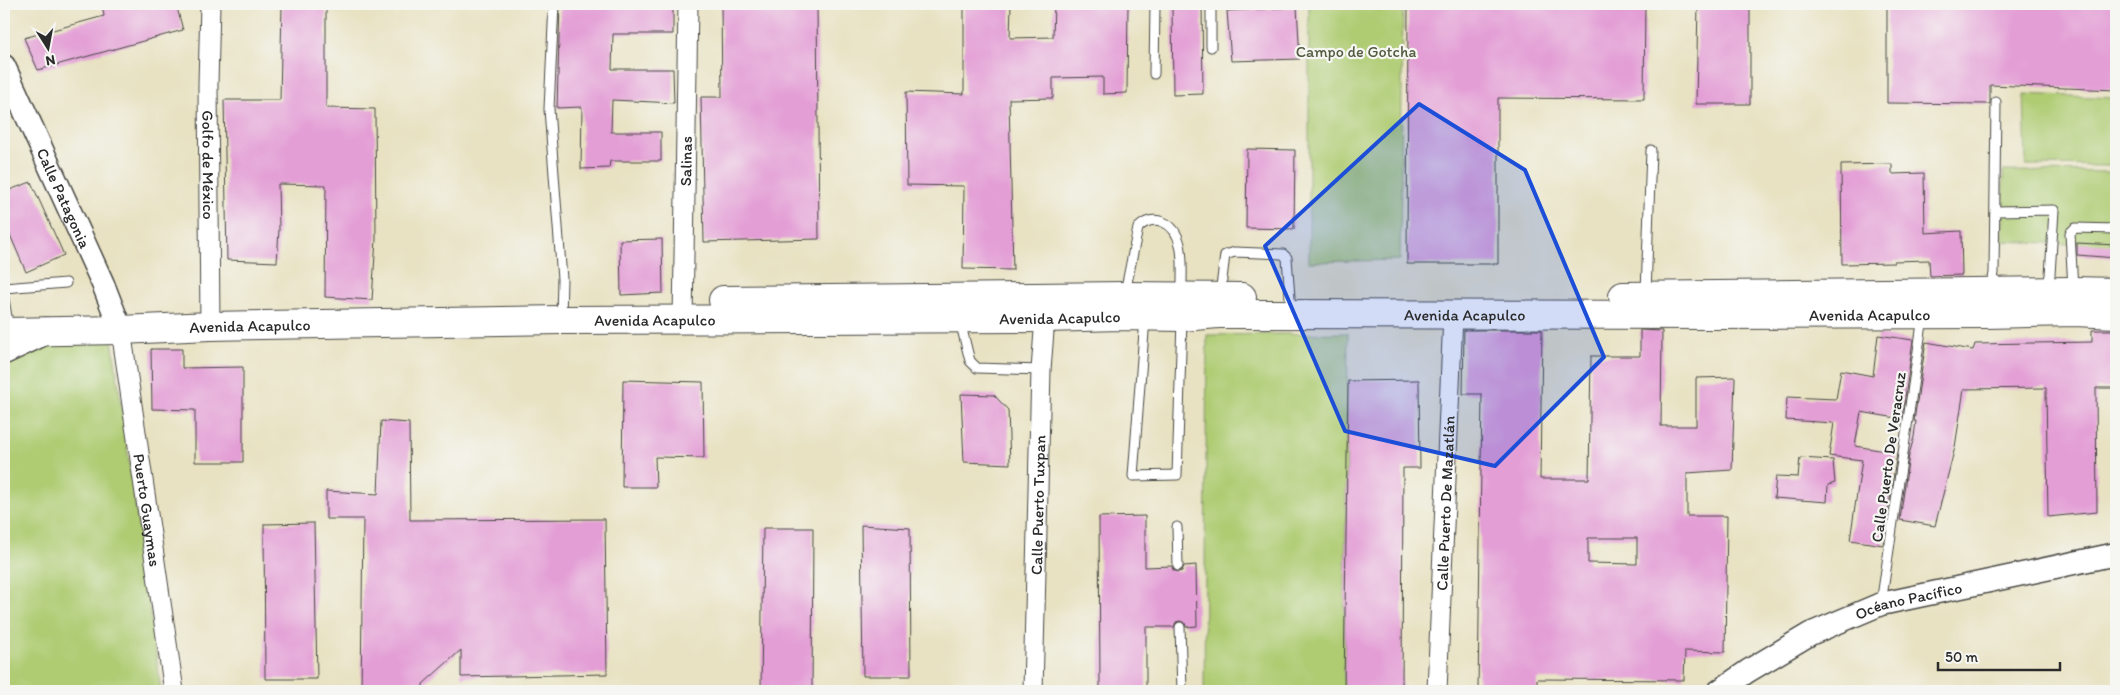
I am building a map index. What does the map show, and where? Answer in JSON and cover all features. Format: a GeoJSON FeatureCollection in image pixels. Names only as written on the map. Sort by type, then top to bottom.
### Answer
{"type":"FeatureCollection","features":[{"type":"Feature","properties":{"kind":"main road","name":"Avenida Acapulco"},"geometry":{"type":"LineString","coordinates":[[683,310],[958,318],[1045,318],[1130,309],[1182,306],[1989,304],[2113,298]]}},
{"type":"Feature","properties":{"kind":"main road","name":"Avenida Acapulco"},"geometry":{"type":"LineString","coordinates":[[1290,305],[1453,315],[1645,306],[1924,314],[1989,304]]}},
{"type":"Feature","properties":{"kind":"main road","name":"Avenida Acapulco"},"geometry":{"type":"LineString","coordinates":[[5,319],[117,321],[210,316],[561,311],[1130,309]]}},
{"type":"Feature","properties":{"kind":"main road","name":"Avenida Acapulco"},"geometry":{"type":"LineString","coordinates":[[5,319],[47,331],[117,321]]}},
{"type":"Feature","properties":{"kind":"street","name":"Golfo de México"},"geometry":{"type":"LineString","coordinates":[[210,4],[208,85],[210,316]]}},
{"type":"Feature","properties":{"kind":"street","name":"Salinas"},"geometry":{"type":"LineString","coordinates":[[683,310],[688,4]]}},
{"type":"Feature","properties":{"kind":"street","name":"Calle Patagonia"},"geometry":{"type":"LineString","coordinates":[[4,66],[117,321]]}},
{"type":"Feature","properties":{"kind":"street","name":"Calle Puerto De Mazatlán"},"geometry":{"type":"LineString","coordinates":[[1437,691],[1453,315]]}},
{"type":"Feature","properties":{"kind":"street","name":"Calle Puerto Tuxpan"},"geometry":{"type":"LineString","coordinates":[[1033,691],[1041,370],[1045,318]]}},
{"type":"Feature","properties":{"kind":"street","name":"Puerto Guaymas"},"geometry":{"type":"LineString","coordinates":[[117,321],[174,691]]}},
{"type":"Feature","properties":{"kind":"street","name":"Océano Pacífico"},"geometry":{"type":"LineString","coordinates":[[1719,691],[1745,681],[1810,634],[1881,604],[2116,554]]}},
{"type":"Feature","properties":{"kind":"lane"},"geometry":{"type":"LineString","coordinates":[[554,4],[548,108],[562,279],[561,311]]}},
{"type":"Feature","properties":{"kind":"lane"},"geometry":{"type":"LineString","coordinates":[[1154,74],[1155,4]]}},
{"type":"Feature","properties":{"kind":"lane"},"geometry":{"type":"LineString","coordinates":[[1211,4],[1211,47]]}},
{"type":"Feature","properties":{"kind":"lane"},"geometry":{"type":"LineString","coordinates":[[1989,304],[1994,274],[1996,102]]}},
{"type":"Feature","properties":{"kind":"lane"},"geometry":{"type":"LineString","coordinates":[[1645,306],[1650,150]]}},
{"type":"Feature","properties":{"kind":"lane"},"geometry":{"type":"LineString","coordinates":[[1995,211],[2054,210],[2050,275],[2044,302]]}},
{"type":"Feature","properties":{"kind":"lane"},"geometry":{"type":"LineString","coordinates":[[1158,220],[1170,225],[1176,232],[1180,244],[1182,306],[1176,475],[1134,476],[1130,309],[1138,228],[1144,221],[1158,220]]}},
{"type":"Feature","properties":{"kind":"lane"},"geometry":{"type":"LineString","coordinates":[[2074,301],[2070,233],[2075,228],[2116,229]]}},
{"type":"Feature","properties":{"kind":"lane"},"geometry":{"type":"LineString","coordinates":[[1219,306],[1225,255],[1235,252],[1282,254],[1287,258],[1290,305]]}},
{"type":"Feature","properties":{"kind":"lane"},"geometry":{"type":"LineString","coordinates":[[5,319],[66,282]]}},
{"type":"Feature","properties":{"kind":"lane","name":"Calle Puerto De Veracruz"},"geometry":{"type":"LineString","coordinates":[[1881,604],[1924,314]]}},
{"type":"Feature","properties":{"kind":"lane"},"geometry":{"type":"LineString","coordinates":[[958,318],[970,361],[977,368],[1041,370]]}},
{"type":"Feature","properties":{"kind":"lane"},"geometry":{"type":"LineString","coordinates":[[1177,527],[1178,566]]}},
{"type":"Feature","properties":{"kind":"lane"},"geometry":{"type":"LineString","coordinates":[[1180,627],[1182,691]]}},
{"type":"Feature","properties":{"kind":"highlighted area"},"geometry":{"type":"Polygon","coordinates":[[[1419,104],[1525,170],[1604,357],[1495,466],[1345,431],[1265,246],[1419,104]]]}},
{"type":"Feature","properties":{"kind":"green space","name":"Campo de Gotcha"},"geometry":{"type":"Polygon","coordinates":[[[1309,4],[1403,4],[1400,260],[1309,262],[1309,4]]]}},
{"type":"Feature","properties":{"kind":"green space"},"geometry":{"type":"Polygon","coordinates":[[[2024,94],[2116,98],[2116,166],[2026,165],[2024,94]]]}},
{"type":"Feature","properties":{"kind":"green space"},"geometry":{"type":"Polygon","coordinates":[[[2003,171],[2116,172],[2116,246],[2003,241],[2003,171]]]}},
{"type":"Feature","properties":{"kind":"green space"},"geometry":{"type":"Polygon","coordinates":[[[1348,333],[1344,691],[1204,691],[1207,335],[1348,333]]]}},
{"type":"Feature","properties":{"kind":"green space"},"geometry":{"type":"Polygon","coordinates":[[[112,339],[161,691],[4,691],[4,369],[38,341],[112,339]]]}},
{"type":"Feature","properties":{"kind":"building"},"geometry":{"type":"Polygon","coordinates":[[[102,4],[176,4],[183,30],[38,70],[24,38],[104,16],[102,4]]]}},
{"type":"Feature","properties":{"kind":"building"},"geometry":{"type":"Polygon","coordinates":[[[282,4],[326,4],[326,108],[375,109],[376,239],[372,300],[325,297],[326,185],[278,184],[279,229],[277,262],[227,260],[224,100],[280,100],[282,4]]]}},
{"type":"Feature","properties":{"kind":"building"},"geometry":{"type":"Polygon","coordinates":[[[560,4],[673,4],[673,34],[613,34],[612,69],[673,69],[674,103],[612,100],[611,132],[661,132],[661,161],[610,161],[609,168],[581,169],[582,107],[557,108],[560,4]]]}},
{"type":"Feature","properties":{"kind":"building"},"geometry":{"type":"Polygon","coordinates":[[[721,4],[817,4],[819,239],[704,242],[701,97],[722,97],[721,4]]]}},
{"type":"Feature","properties":{"kind":"building"},"geometry":{"type":"Polygon","coordinates":[[[964,4],[1011,4],[1010,38],[1053,37],[1054,4],[1128,4],[1127,93],[1103,94],[1103,77],[1053,78],[1053,98],[1009,99],[1013,270],[963,269],[964,186],[907,185],[906,92],[964,94],[964,4]]]}},
{"type":"Feature","properties":{"kind":"building"},"geometry":{"type":"Polygon","coordinates":[[[1172,4],[1202,4],[1203,94],[1173,95],[1172,4]]]}},
{"type":"Feature","properties":{"kind":"building"},"geometry":{"type":"Polygon","coordinates":[[[1408,4],[1645,4],[1644,99],[1498,98],[1498,264],[1407,264],[1408,4]]]}},
{"type":"Feature","properties":{"kind":"building"},"geometry":{"type":"Polygon","coordinates":[[[1698,4],[1750,4],[1750,104],[1696,104],[1698,4]]]}},
{"type":"Feature","properties":{"kind":"building"},"geometry":{"type":"Polygon","coordinates":[[[1887,4],[2116,4],[2116,90],[1990,85],[1990,104],[1887,103],[1887,4]]]}},
{"type":"Feature","properties":{"kind":"building"},"geometry":{"type":"Polygon","coordinates":[[[1297,7],[1300,59],[1231,61],[1227,11],[1297,7]]]}},
{"type":"Feature","properties":{"kind":"building"},"geometry":{"type":"Polygon","coordinates":[[[1247,149],[1295,150],[1294,229],[1246,228],[1247,149]]]}},
{"type":"Feature","properties":{"kind":"building"},"geometry":{"type":"Polygon","coordinates":[[[1892,164],[1892,174],[1924,173],[1925,233],[1961,231],[1962,275],[1930,276],[1929,260],[1842,264],[1841,165],[1892,164]]]}},
{"type":"Feature","properties":{"kind":"building"},"geometry":{"type":"Polygon","coordinates":[[[31,182],[64,255],[26,272],[4,221],[4,192],[31,182]]]}},
{"type":"Feature","properties":{"kind":"building"},"geometry":{"type":"Polygon","coordinates":[[[662,239],[663,293],[621,295],[620,240],[662,239]]]}},
{"type":"Feature","properties":{"kind":"building"},"geometry":{"type":"Polygon","coordinates":[[[2077,243],[2116,245],[2116,258],[2077,255],[2077,243]]]}},
{"type":"Feature","properties":{"kind":"building"},"geometry":{"type":"Polygon","coordinates":[[[1464,330],[1542,330],[1540,479],[1589,479],[1591,356],[1640,356],[1640,330],[1662,331],[1661,426],[1696,426],[1696,378],[1735,377],[1732,470],[1687,473],[1687,516],[1727,516],[1725,652],[1685,651],[1684,680],[1537,679],[1537,691],[1478,691],[1482,394],[1463,394],[1464,330]],[[1588,538],[1588,563],[1637,564],[1637,538],[1588,538]]]}},
{"type":"Feature","properties":{"kind":"building"},"geometry":{"type":"Polygon","coordinates":[[[2092,330],[2116,330],[2116,388],[2096,388],[2097,512],[2048,517],[2046,388],[1964,389],[1955,447],[1935,526],[1900,520],[1909,455],[1914,437],[1916,421],[1914,421],[1926,342],[1973,350],[1975,344],[2092,342],[2092,330]]]}},
{"type":"Feature","properties":{"kind":"building"},"geometry":{"type":"Polygon","coordinates":[[[1878,335],[1913,340],[1902,419],[1861,412],[1855,446],[1897,453],[1883,545],[1850,540],[1862,460],[1829,456],[1834,423],[1786,420],[1787,397],[1836,399],[1841,370],[1873,376],[1878,335]]]}},
{"type":"Feature","properties":{"kind":"building"},"geometry":{"type":"Polygon","coordinates":[[[151,349],[182,349],[182,368],[243,367],[243,462],[195,462],[195,410],[152,409],[151,349]]]}},
{"type":"Feature","properties":{"kind":"building"},"geometry":{"type":"Polygon","coordinates":[[[623,380],[703,382],[704,458],[655,457],[656,487],[622,487],[623,380]]]}},
{"type":"Feature","properties":{"kind":"building"},"geometry":{"type":"Polygon","coordinates":[[[1419,380],[1420,468],[1403,468],[1402,691],[1344,691],[1348,381],[1419,380]]]}},
{"type":"Feature","properties":{"kind":"building"},"geometry":{"type":"Polygon","coordinates":[[[961,394],[994,395],[1008,410],[1010,464],[964,462],[961,394]]]}},
{"type":"Feature","properties":{"kind":"building"},"geometry":{"type":"Polygon","coordinates":[[[381,421],[409,423],[410,520],[605,519],[607,674],[461,677],[461,650],[423,684],[423,691],[361,691],[363,519],[326,519],[326,491],[378,494],[381,421]]]}},
{"type":"Feature","properties":{"kind":"building"},"geometry":{"type":"Polygon","coordinates":[[[1800,458],[1833,460],[1835,483],[1828,485],[1827,502],[1774,498],[1776,476],[1798,477],[1800,458]]]}},
{"type":"Feature","properties":{"kind":"building"},"geometry":{"type":"Polygon","coordinates":[[[1145,516],[1145,567],[1172,566],[1173,570],[1178,572],[1182,571],[1184,566],[1196,565],[1197,626],[1186,627],[1185,623],[1180,621],[1176,622],[1174,627],[1146,627],[1146,689],[1100,689],[1099,517],[1145,516]]]}},
{"type":"Feature","properties":{"kind":"building"},"geometry":{"type":"Polygon","coordinates":[[[314,523],[317,679],[265,679],[264,524],[314,523]]]}},
{"type":"Feature","properties":{"kind":"building"},"geometry":{"type":"Polygon","coordinates":[[[861,525],[910,528],[911,676],[863,676],[861,525]]]}},
{"type":"Feature","properties":{"kind":"building"},"geometry":{"type":"Polygon","coordinates":[[[763,528],[813,528],[812,691],[761,691],[763,528]]]}}]}
